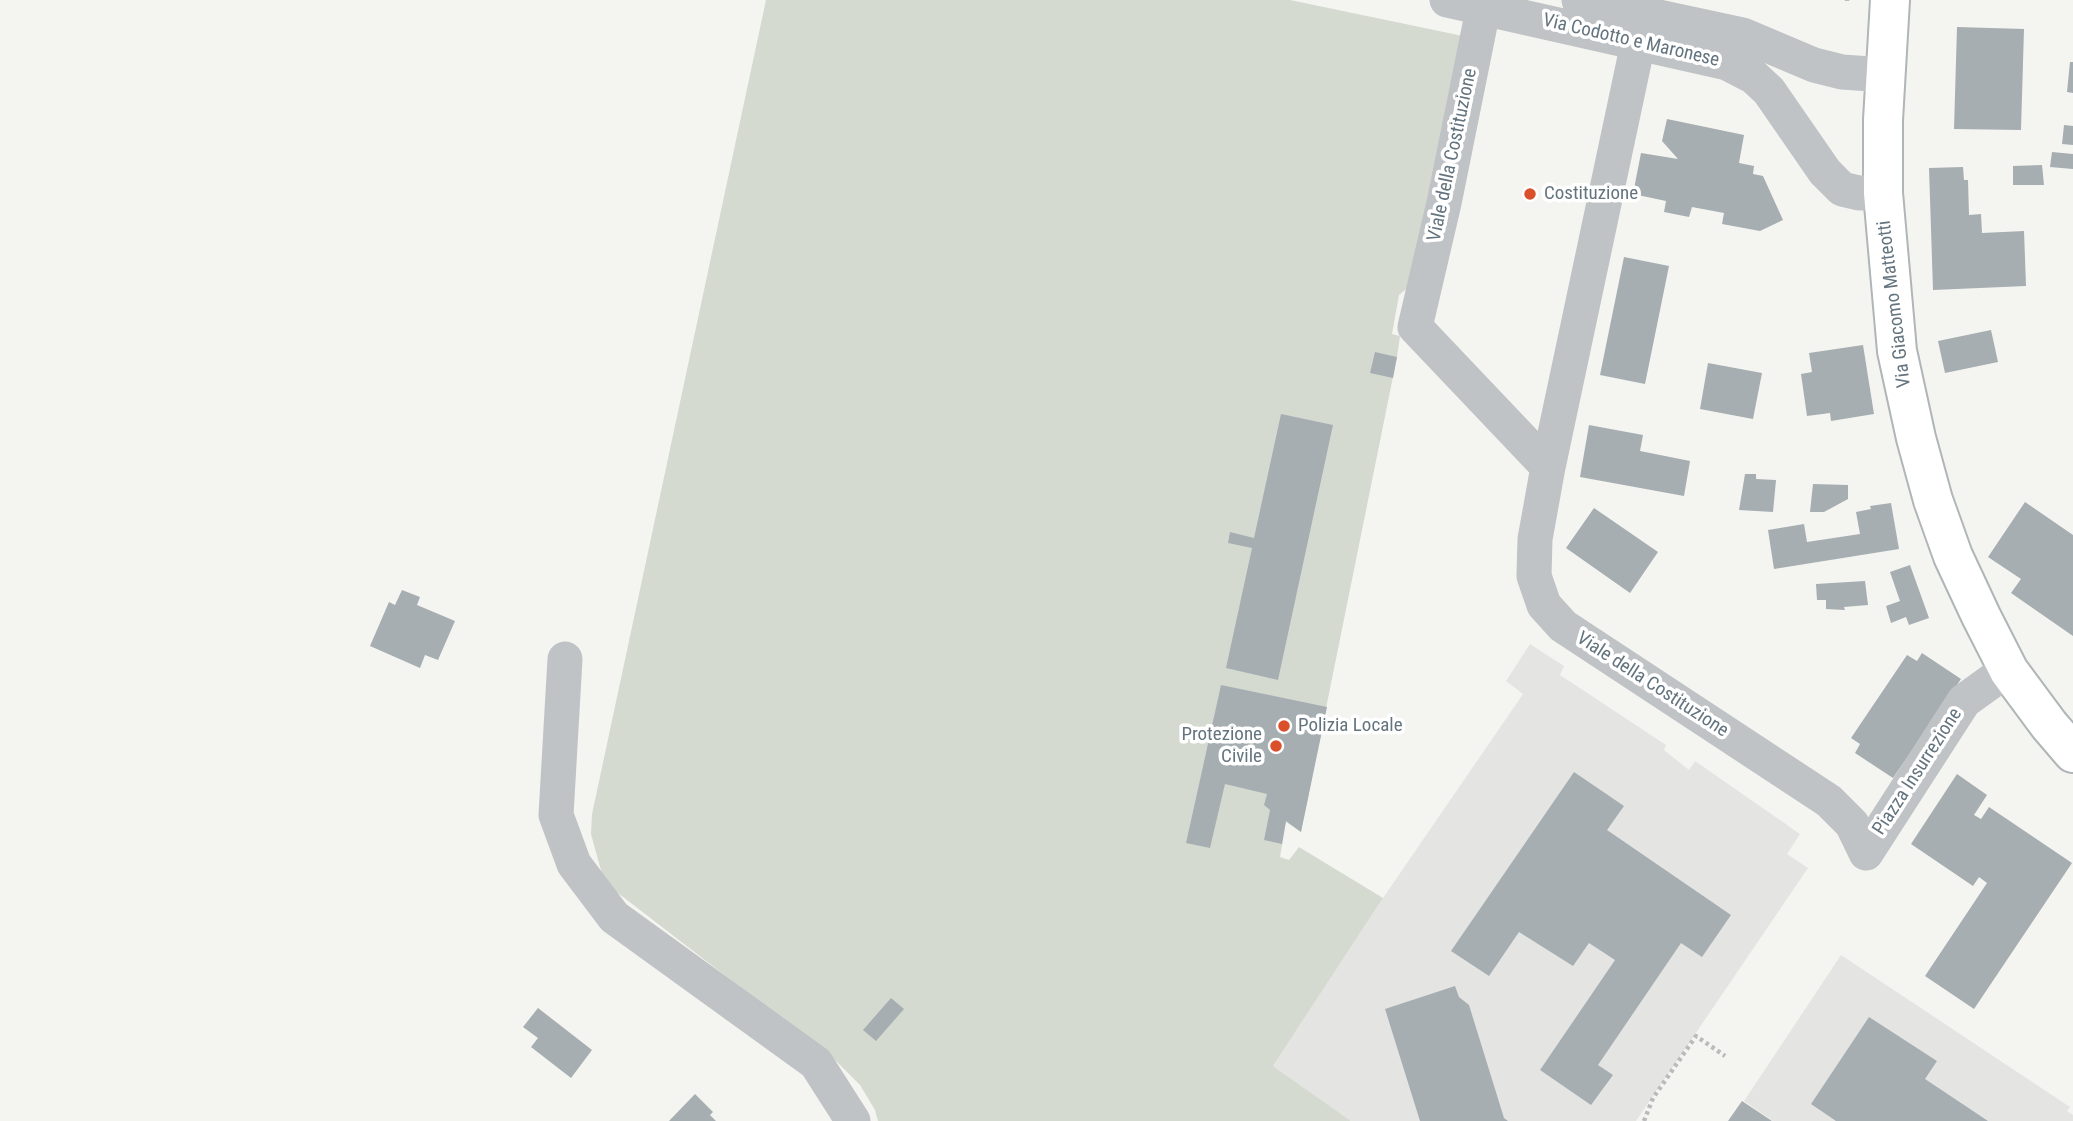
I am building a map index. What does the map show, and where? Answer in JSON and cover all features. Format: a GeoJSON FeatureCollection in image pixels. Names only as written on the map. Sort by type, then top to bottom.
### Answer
{"type":"FeatureCollection","features":[{"type":"Feature","properties":{"kind":"main road","name":"Via Giacomo Matteotti"},"geometry":{"type":"LineString","coordinates":[[1890,0],[1885,75],[1883,193],[1897,351],[1916,438],[1933,500],[1953,556],[2009,671],[2073,753]]}},
{"type":"Feature","properties":{"kind":"street","name":"Via Codotto e Maronese"},"geometry":{"type":"LineString","coordinates":[[1447,0],[1641,29],[1743,35],[1814,65],[1842,72],[1885,75]]}},
{"type":"Feature","properties":{"kind":"street","name":"Via Codotto e Maronese"},"geometry":{"type":"LineString","coordinates":[[1579,0],[1754,76],[1769,91],[1825,172],[1842,189],[1859,193],[1883,193]]}},
{"type":"Feature","properties":{"kind":"street","name":"Viale della Costituzione"},"geometry":{"type":"LineString","coordinates":[[1484,4],[1415,327],[1548,467]]}},
{"type":"Feature","properties":{"kind":"street","name":"Viale della Costituzione"},"geometry":{"type":"LineString","coordinates":[[1641,29],[1548,467],[1535,539],[1534,576],[1544,605],[1563,626],[1829,801],[1853,824],[1866,853]]}},
{"type":"Feature","properties":{"kind":"street"},"geometry":{"type":"LineString","coordinates":[[565,659],[556,815],[574,864],[614,917],[816,1063],[853,1121]]}},
{"type":"Feature","properties":{"kind":"street","name":"Piazza Insurrezione"},"geometry":{"type":"LineString","coordinates":[[1866,853],[1965,701],[2009,671]]}},
{"type":"Feature","properties":{"kind":"path"},"geometry":{"type":"LineString","coordinates":[[1644,1121],[1653,1098],[1696,1036],[1725,1056]]}},
{"type":"Feature","properties":{"kind":"shaded area"},"geometry":{"type":"Polygon","coordinates":[[[766,0],[1290,0],[1463,36],[1410,286],[1399,295],[1392,334],[1400,336],[1397,357],[1301,832],[1286,822],[1280,857],[1289,860],[1299,847],[1383,898],[1273,1066],[1351,1121],[878,1121],[875,1110],[860,1085],[836,1061],[614,890],[602,874],[591,834],[592,814],[766,0]]]}},
{"type":"Feature","properties":{"kind":"shaded area"},"geometry":{"type":"Polygon","coordinates":[[[1530,644],[1564,666],[1560,675],[1666,745],[1664,750],[1689,770],[1695,761],[1800,834],[1787,854],[1808,868],[1636,1121],[1351,1121],[1273,1066],[1383,898],[1523,694],[1506,681],[1530,644]]]}},
{"type":"Feature","properties":{"kind":"shaded area"},"geometry":{"type":"Polygon","coordinates":[[[1841,955],[2070,1107],[2067,1111],[2073,1115],[2073,1121],[1773,1121],[1744,1101],[1841,955]]]}},
{"type":"Feature","properties":{"kind":"building"},"geometry":{"type":"Polygon","coordinates":[[[1957,27],[2024,29],[2021,130],[1954,129],[1957,27]]]}},
{"type":"Feature","properties":{"kind":"building"},"geometry":{"type":"Polygon","coordinates":[[[2070,62],[2073,62],[2073,93],[2067,92],[2070,62]]]}},
{"type":"Feature","properties":{"kind":"building"},"geometry":{"type":"Polygon","coordinates":[[[1667,119],[1744,135],[1739,163],[1754,166],[1753,174],[1763,176],[1783,220],[1760,231],[1722,224],[1724,213],[1692,207],[1689,217],[1664,212],[1666,201],[1633,194],[1641,153],[1678,159],[1662,141],[1667,119]]]}},
{"type":"Feature","properties":{"kind":"building"},"geometry":{"type":"Polygon","coordinates":[[[2064,125],[2073,126],[2073,145],[2062,144],[2064,125]]]}},
{"type":"Feature","properties":{"kind":"building"},"geometry":{"type":"Polygon","coordinates":[[[2052,152],[2073,154],[2073,169],[2050,167],[2052,152]]]}},
{"type":"Feature","properties":{"kind":"building"},"geometry":{"type":"Polygon","coordinates":[[[2042,165],[2044,185],[2013,185],[2013,166],[2042,165]]]}},
{"type":"Feature","properties":{"kind":"building"},"geometry":{"type":"Polygon","coordinates":[[[1963,167],[1964,180],[1968,180],[1969,215],[1981,214],[1982,233],[2024,231],[2026,286],[1933,290],[1929,168],[1963,167]]]}},
{"type":"Feature","properties":{"kind":"building"},"geometry":{"type":"Polygon","coordinates":[[[1624,257],[1669,266],[1645,384],[1600,375],[1624,257]]]}},
{"type":"Feature","properties":{"kind":"building"},"geometry":{"type":"Polygon","coordinates":[[[1991,330],[1998,362],[1945,373],[1938,341],[1991,330]]]}},
{"type":"Feature","properties":{"kind":"building"},"geometry":{"type":"Polygon","coordinates":[[[1863,345],[1874,414],[1831,421],[1830,413],[1807,416],[1801,374],[1812,372],[1809,353],[1863,345]]]}},
{"type":"Feature","properties":{"kind":"building"},"geometry":{"type":"Polygon","coordinates":[[[1375,352],[1397,357],[1393,378],[1370,373],[1375,352]]]}},
{"type":"Feature","properties":{"kind":"building"},"geometry":{"type":"Polygon","coordinates":[[[1708,363],[1762,373],[1753,419],[1700,409],[1708,363]]]}},
{"type":"Feature","properties":{"kind":"building"},"geometry":{"type":"Polygon","coordinates":[[[1281,414],[1333,425],[1278,680],[1226,668],[1252,548],[1228,543],[1230,532],[1254,538],[1281,414]]]}},
{"type":"Feature","properties":{"kind":"building"},"geometry":{"type":"Polygon","coordinates":[[[1589,425],[1643,435],[1640,451],[1690,461],[1684,496],[1580,477],[1589,425]]]}},
{"type":"Feature","properties":{"kind":"building"},"geometry":{"type":"Polygon","coordinates":[[[1745,474],[1756,474],[1756,479],[1776,480],[1773,512],[1739,510],[1745,474]]]}},
{"type":"Feature","properties":{"kind":"building"},"geometry":{"type":"Polygon","coordinates":[[[1813,484],[1848,485],[1848,499],[1824,512],[1810,512],[1813,484]]]}},
{"type":"Feature","properties":{"kind":"building"},"geometry":{"type":"Polygon","coordinates":[[[2025,502],[2073,535],[2073,636],[2011,593],[2021,579],[1988,557],[2025,502]]]}},
{"type":"Feature","properties":{"kind":"building"},"geometry":{"type":"Polygon","coordinates":[[[1891,503],[1899,549],[1774,569],[1768,530],[1804,524],[1807,542],[1860,534],[1856,512],[1871,509],[1870,506],[1891,503]]]}},
{"type":"Feature","properties":{"kind":"building"},"geometry":{"type":"Polygon","coordinates":[[[1594,508],[1658,552],[1630,593],[1566,548],[1594,508]]]}},
{"type":"Feature","properties":{"kind":"building"},"geometry":{"type":"Polygon","coordinates":[[[1910,565],[1929,618],[1909,625],[1906,617],[1891,623],[1886,606],[1900,601],[1890,572],[1910,565]]]}},
{"type":"Feature","properties":{"kind":"building"},"geometry":{"type":"Polygon","coordinates":[[[1865,581],[1868,605],[1844,607],[1845,610],[1826,609],[1826,600],[1817,600],[1816,584],[1865,581]]]}},
{"type":"Feature","properties":{"kind":"building"},"geometry":{"type":"Polygon","coordinates":[[[402,590],[420,597],[417,605],[455,621],[438,660],[425,655],[420,668],[370,646],[389,602],[395,605],[402,590]]]}},
{"type":"Feature","properties":{"kind":"building"},"geometry":{"type":"Polygon","coordinates":[[[1922,653],[1961,679],[1893,778],[1855,753],[1860,744],[1851,738],[1907,655],[1917,661],[1922,653]]]}},
{"type":"Feature","properties":{"kind":"building","name":"Protezione Civile"},"geometry":{"type":"Polygon","coordinates":[[[1221,685],[1327,707],[1301,832],[1286,821],[1282,844],[1264,840],[1270,810],[1264,805],[1267,794],[1225,784],[1210,848],[1186,843],[1221,685]]]}},
{"type":"Feature","properties":{"kind":"building"},"geometry":{"type":"Polygon","coordinates":[[[1574,772],[1624,806],[1607,830],[1731,915],[1702,957],[1681,943],[1598,1065],[1613,1075],[1591,1105],[1540,1070],[1615,960],[1589,943],[1573,966],[1519,932],[1489,976],[1451,951],[1574,772]]]}},
{"type":"Feature","properties":{"kind":"building"},"geometry":{"type":"Polygon","coordinates":[[[1957,774],[1987,795],[1974,815],[1981,819],[1989,807],[2072,863],[1974,1009],[1925,976],[1987,883],[1979,877],[1973,886],[1911,844],[1957,774]]]}},
{"type":"Feature","properties":{"kind":"building"},"geometry":{"type":"Polygon","coordinates":[[[1455,986],[1459,997],[1469,1005],[1504,1118],[1508,1121],[1420,1121],[1385,1009],[1455,986]]]}},
{"type":"Feature","properties":{"kind":"building"},"geometry":{"type":"Polygon","coordinates":[[[891,998],[904,1009],[876,1041],[863,1030],[891,998]]]}},
{"type":"Feature","properties":{"kind":"building"},"geometry":{"type":"Polygon","coordinates":[[[538,1008],[592,1050],[571,1078],[531,1047],[538,1038],[523,1027],[538,1008]]]}},
{"type":"Feature","properties":{"kind":"building"},"geometry":{"type":"Polygon","coordinates":[[[1869,1017],[1937,1061],[1925,1079],[1988,1121],[1836,1121],[1811,1104],[1869,1017]]]}},
{"type":"Feature","properties":{"kind":"building"},"geometry":{"type":"Polygon","coordinates":[[[695,1094],[713,1112],[710,1115],[716,1121],[669,1121],[695,1094]]]}},
{"type":"Feature","properties":{"kind":"building"},"geometry":{"type":"Polygon","coordinates":[[[1742,1101],[1772,1121],[1728,1121],[1742,1101]]]}},
{"type":"Feature","properties":{"kind":"place","name":"Costituzione"},"geometry":{"type":"Point","coordinates":[1530,194]}},
{"type":"Feature","properties":{"kind":"place","name":"Polizia Locale"},"geometry":{"type":"Point","coordinates":[1284,726]}},
{"type":"Feature","properties":{"kind":"place","name":"Protezione Civile"},"geometry":{"type":"Point","coordinates":[1276,746]}}]}
